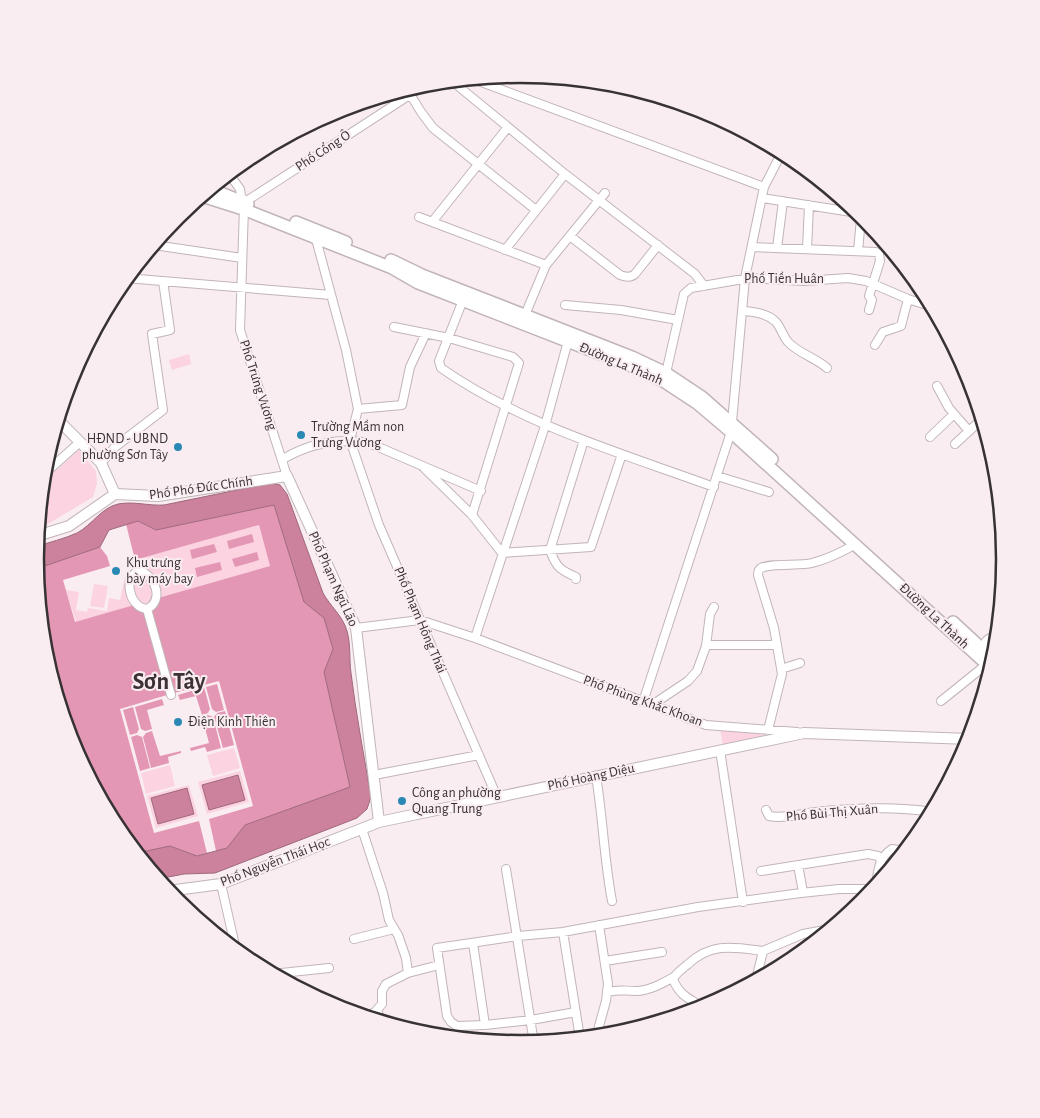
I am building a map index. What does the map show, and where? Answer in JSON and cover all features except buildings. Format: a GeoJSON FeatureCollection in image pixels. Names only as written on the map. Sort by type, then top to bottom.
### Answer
{"type":"FeatureCollection","features":[{"type":"Feature","properties":{"kind":"highway","name":"Đường La Thành"},"geometry":{"type":"LineString","coordinates":[[216,192],[316,239],[392,268],[418,283],[663,380],[732,427],[980,648],[986,657]]}},
{"type":"Feature","properties":{"kind":"highway","name":"Đường La Thành"},"geometry":{"type":"LineString","coordinates":[[210,198],[244,206],[632,357],[666,372],[702,397],[856,544],[985,659]]}},
{"type":"Feature","properties":{"kind":"main road"},"geometry":{"type":"LineString","coordinates":[[45,534],[69,526],[115,494],[102,463],[63,425]]}},
{"type":"Feature","properties":{"kind":"main road","name":"Phố Phó Đức Chính"},"geometry":{"type":"LineString","coordinates":[[115,494],[158,496],[287,476]]}},
{"type":"Feature","properties":{"kind":"main road","name":"Phố Phạm Ngũ Lão"},"geometry":{"type":"LineString","coordinates":[[287,476],[356,628],[379,822]]}},
{"type":"Feature","properties":{"kind":"main road","name":"Phố Hoàng Diệu"},"geometry":{"type":"LineString","coordinates":[[379,822],[720,750],[774,733],[961,739]]}},
{"type":"Feature","properties":{"kind":"main road","name":"Phố Nguyễn Thái Học"},"geometry":{"type":"LineString","coordinates":[[177,890],[221,884],[379,822]]}},
{"type":"Feature","properties":{"kind":"street"},"geometry":{"type":"LineString","coordinates":[[487,84],[764,188]]}},
{"type":"Feature","properties":{"kind":"street"},"geometry":{"type":"LineString","coordinates":[[459,87],[565,174],[695,274],[704,286]]}},
{"type":"Feature","properties":{"kind":"street"},"geometry":{"type":"LineString","coordinates":[[411,96],[433,128],[536,210]]}},
{"type":"Feature","properties":{"kind":"street","name":"Phố Cổng Ô"},"geometry":{"type":"LineString","coordinates":[[244,206],[406,97]]}},
{"type":"Feature","properties":{"kind":"street"},"geometry":{"type":"LineString","coordinates":[[432,222],[508,127]]}},
{"type":"Feature","properties":{"kind":"street"},"geometry":{"type":"LineString","coordinates":[[644,702],[732,427],[745,278],[764,188],[778,159]]}},
{"type":"Feature","properties":{"kind":"street"},"geometry":{"type":"LineString","coordinates":[[505,250],[565,174]]}},
{"type":"Feature","properties":{"kind":"street"},"geometry":{"type":"LineString","coordinates":[[233,179],[240,189],[244,206]]}},
{"type":"Feature","properties":{"kind":"street"},"geometry":{"type":"LineString","coordinates":[[525,315],[546,266],[605,193]]}},
{"type":"Feature","properties":{"kind":"street"},"geometry":{"type":"LineString","coordinates":[[762,198],[845,211]]}},
{"type":"Feature","properties":{"kind":"street"},"geometry":{"type":"LineString","coordinates":[[777,248],[783,202]]}},
{"type":"Feature","properties":{"kind":"street"},"geometry":{"type":"LineString","coordinates":[[807,249],[809,205]]}},
{"type":"Feature","properties":{"kind":"street","name":"Phố Trưng Vương"},"geometry":{"type":"LineString","coordinates":[[244,206],[240,330],[287,476]]}},
{"type":"Feature","properties":{"kind":"street"},"geometry":{"type":"LineString","coordinates":[[419,216],[546,266]]}},
{"type":"Feature","properties":{"kind":"street"},"geometry":{"type":"LineString","coordinates":[[858,251],[859,225]]}},
{"type":"Feature","properties":{"kind":"street"},"geometry":{"type":"LineString","coordinates":[[570,236],[625,277],[631,277],[635,274],[658,245]]}},
{"type":"Feature","properties":{"kind":"street"},"geometry":{"type":"LineString","coordinates":[[316,239],[346,350],[358,409],[350,440]]}},
{"type":"Feature","properties":{"kind":"street"},"geometry":{"type":"LineString","coordinates":[[161,246],[242,258]]}},
{"type":"Feature","properties":{"kind":"street"},"geometry":{"type":"LineString","coordinates":[[752,247],[858,251],[880,254],[880,261],[869,296],[872,300],[869,310]]}},
{"type":"Feature","properties":{"kind":"street","name":"Phố Tiền Huân"},"geometry":{"type":"LineString","coordinates":[[666,372],[684,294],[687,290],[745,278],[804,281],[848,278],[873,284],[922,303]]}},
{"type":"Feature","properties":{"kind":"street"},"geometry":{"type":"LineString","coordinates":[[135,279],[331,295]]}},
{"type":"Feature","properties":{"kind":"street"},"geometry":{"type":"LineString","coordinates":[[102,463],[115,447],[162,410],[152,334],[170,330],[163,281]]}},
{"type":"Feature","properties":{"kind":"street"},"geometry":{"type":"LineString","coordinates":[[875,345],[883,332],[901,326],[908,299]]}},
{"type":"Feature","properties":{"kind":"street"},"geometry":{"type":"LineString","coordinates":[[463,300],[439,361],[441,368],[507,407],[545,426],[714,487]]}},
{"type":"Feature","properties":{"kind":"street"},"geometry":{"type":"LineString","coordinates":[[565,305],[621,310],[678,320]]}},
{"type":"Feature","properties":{"kind":"street"},"geometry":{"type":"LineString","coordinates":[[743,311],[760,313],[769,317],[776,322],[788,342],[815,358],[827,368]]}},
{"type":"Feature","properties":{"kind":"street"},"geometry":{"type":"LineString","coordinates":[[394,327],[448,337],[513,357],[519,363],[507,407],[472,515]]}},
{"type":"Feature","properties":{"kind":"street"},"geometry":{"type":"LineString","coordinates":[[358,409],[402,405],[410,367],[426,333]]}},
{"type":"Feature","properties":{"kind":"street"},"geometry":{"type":"LineString","coordinates":[[475,638],[545,426],[568,341]]}},
{"type":"Feature","properties":{"kind":"street"},"geometry":{"type":"LineString","coordinates":[[936,386],[954,414],[969,431]]}},
{"type":"Feature","properties":{"kind":"street"},"geometry":{"type":"LineString","coordinates":[[930,437],[954,414]]}},
{"type":"Feature","properties":{"kind":"street"},"geometry":{"type":"LineString","coordinates":[[955,444],[976,424]]}},
{"type":"Feature","properties":{"kind":"street"},"geometry":{"type":"LineString","coordinates":[[283,459],[296,451],[314,445],[350,440],[370,443],[481,491]]}},
{"type":"Feature","properties":{"kind":"street","name":"Phố Phạm Hồng Thái"},"geometry":{"type":"LineString","coordinates":[[350,440],[379,525],[497,797]]}},
{"type":"Feature","properties":{"kind":"street"},"geometry":{"type":"LineString","coordinates":[[576,579],[576,577],[560,570],[555,564],[550,550],[584,440]]}},
{"type":"Feature","properties":{"kind":"street"},"geometry":{"type":"LineString","coordinates":[[53,466],[80,442]]}},
{"type":"Feature","properties":{"kind":"street"},"geometry":{"type":"LineString","coordinates":[[502,554],[592,547],[622,454]]}},
{"type":"Feature","properties":{"kind":"street"},"geometry":{"type":"LineString","coordinates":[[422,466],[472,515],[502,554]]}},
{"type":"Feature","properties":{"kind":"street"},"geometry":{"type":"LineString","coordinates":[[717,476],[769,492]]}},
{"type":"Feature","properties":{"kind":"street"},"geometry":{"type":"LineString","coordinates":[[774,733],[782,674],[777,645],[758,571],[769,566],[810,564],[832,557],[856,544]]}},
{"type":"Feature","properties":{"kind":"street"},"geometry":{"type":"LineString","coordinates":[[136,572],[144,572],[155,587],[156,601],[147,609],[138,606],[130,592],[131,578],[136,572]]}},
{"type":"Feature","properties":{"kind":"street"},"geometry":{"type":"LineString","coordinates":[[652,705],[688,680],[697,671],[706,646],[710,614],[714,607]]}},
{"type":"Feature","properties":{"kind":"street"},"geometry":{"type":"LineString","coordinates":[[147,609],[171,695]]}},
{"type":"Feature","properties":{"kind":"street","name":"Phố Phùng Khắc Khoan"},"geometry":{"type":"LineString","coordinates":[[356,628],[420,620],[475,638],[706,725],[774,733]]}},
{"type":"Feature","properties":{"kind":"street"},"geometry":{"type":"LineString","coordinates":[[980,648],[989,639]]}},
{"type":"Feature","properties":{"kind":"street"},"geometry":{"type":"LineString","coordinates":[[706,646],[777,645]]}},
{"type":"Feature","properties":{"kind":"street"},"geometry":{"type":"LineString","coordinates":[[781,668],[800,663]]}},
{"type":"Feature","properties":{"kind":"street"},"geometry":{"type":"LineString","coordinates":[[941,701],[983,670]]}},
{"type":"Feature","properties":{"kind":"street"},"geometry":{"type":"LineString","coordinates":[[720,750],[743,902]]}},
{"type":"Feature","properties":{"kind":"street"},"geometry":{"type":"LineString","coordinates":[[374,775],[479,755]]}},
{"type":"Feature","properties":{"kind":"street"},"geometry":{"type":"LineString","coordinates":[[596,776],[606,870],[612,901]]}},
{"type":"Feature","properties":{"kind":"street","name":"Phố Bùi Thị Xuân"},"geometry":{"type":"LineString","coordinates":[[766,810],[767,814],[771,817],[788,817],[815,812],[863,808],[924,811]]}},
{"type":"Feature","properties":{"kind":"street"},"geometry":{"type":"LineString","coordinates":[[362,828],[383,893],[389,920],[406,958],[408,973]]}},
{"type":"Feature","properties":{"kind":"street"},"geometry":{"type":"LineString","coordinates":[[877,874],[881,860],[892,850],[897,850]]}},
{"type":"Feature","properties":{"kind":"street"},"geometry":{"type":"LineString","coordinates":[[761,871],[868,854],[878,856],[881,860]]}},
{"type":"Feature","properties":{"kind":"street"},"geometry":{"type":"LineString","coordinates":[[798,865],[802,892]]}},
{"type":"Feature","properties":{"kind":"street"},"geometry":{"type":"LineString","coordinates":[[506,869],[533,1035]]}},
{"type":"Feature","properties":{"kind":"street"},"geometry":{"type":"LineString","coordinates":[[221,884],[234,940]]}},
{"type":"Feature","properties":{"kind":"street"},"geometry":{"type":"LineString","coordinates":[[576,1012],[531,1020],[457,1026],[450,1022],[447,1016],[437,948],[518,936],[563,932],[698,907],[802,892],[865,888]]}},
{"type":"Feature","properties":{"kind":"street"},"geometry":{"type":"LineString","coordinates":[[598,1028],[607,992],[605,962],[599,925]]}},
{"type":"Feature","properties":{"kind":"street"},"geometry":{"type":"LineString","coordinates":[[354,939],[394,928]]}},
{"type":"Feature","properties":{"kind":"street"},"geometry":{"type":"LineString","coordinates":[[607,992],[619,989],[637,992],[662,983],[674,976],[695,956],[706,951],[726,946],[763,951],[785,941],[818,930]]}},
{"type":"Feature","properties":{"kind":"street"},"geometry":{"type":"LineString","coordinates":[[563,932],[579,1031]]}},
{"type":"Feature","properties":{"kind":"street"},"geometry":{"type":"LineString","coordinates":[[473,943],[485,1025]]}},
{"type":"Feature","properties":{"kind":"street"},"geometry":{"type":"LineString","coordinates":[[758,971],[763,951]]}},
{"type":"Feature","properties":{"kind":"street"},"geometry":{"type":"LineString","coordinates":[[605,962],[662,952]]}},
{"type":"Feature","properties":{"kind":"street"},"geometry":{"type":"LineString","coordinates":[[373,1012],[382,1004],[382,991],[386,984],[408,973],[438,965]]}},
{"type":"Feature","properties":{"kind":"street"},"geometry":{"type":"LineString","coordinates":[[285,973],[329,968]]}},
{"type":"Feature","properties":{"kind":"street"},"geometry":{"type":"LineString","coordinates":[[674,976],[674,982],[683,995],[694,1002]]}},
{"type":"Feature","properties":{"kind":"shaded area"},"geometry":{"type":"Polygon","coordinates":[[[189,354],[191,364],[172,370],[169,360],[189,354]]]}},
{"type":"Feature","properties":{"kind":"shaded area"},"geometry":{"type":"Polygon","coordinates":[[[79,450],[96,471],[97,484],[93,497],[45,526],[52,472],[79,450]]]}},
{"type":"Feature","properties":{"kind":"shaded area"},"geometry":{"type":"Polygon","coordinates":[[[271,483],[280,485],[287,494],[323,593],[343,621],[347,631],[350,668],[371,797],[367,809],[357,818],[215,873],[184,874],[166,877],[144,851],[170,846],[197,856],[227,848],[245,825],[350,787],[324,672],[333,649],[324,618],[304,602],[274,505],[156,530],[138,521],[109,530],[100,547],[44,566],[44,544],[77,533],[112,506],[130,503],[164,505],[271,483]]]}},
{"type":"Feature","properties":{"kind":"shaded area"},"geometry":{"type":"Polygon","coordinates":[[[274,505],[304,602],[324,618],[333,649],[324,672],[350,787],[245,825],[227,848],[216,851],[209,819],[253,806],[219,681],[174,693],[150,609],[158,598],[270,566],[259,525],[135,560],[126,524],[138,521],[156,530],[274,505]]]}},
{"type":"Feature","properties":{"kind":"shaded area"},"geometry":{"type":"Polygon","coordinates":[[[259,525],[270,566],[158,598],[158,589],[137,569],[135,560],[259,525]]]}},
{"type":"Feature","properties":{"kind":"shaded area"},"geometry":{"type":"Polygon","coordinates":[[[252,534],[254,542],[229,549],[227,541],[252,534]]]}},
{"type":"Feature","properties":{"kind":"shaded area"},"geometry":{"type":"Polygon","coordinates":[[[214,544],[217,552],[192,559],[190,550],[214,544]]]}},
{"type":"Feature","properties":{"kind":"shaded area"},"geometry":{"type":"Polygon","coordinates":[[[100,547],[107,556],[110,566],[63,580],[75,622],[134,605],[144,611],[167,695],[120,709],[154,833],[199,821],[207,853],[197,856],[170,846],[144,851],[124,824],[108,797],[80,741],[60,682],[48,621],[44,566],[100,547]]]}},
{"type":"Feature","properties":{"kind":"shaded area"},"geometry":{"type":"Polygon","coordinates":[[[257,552],[259,560],[235,567],[232,559],[257,552]]]}},
{"type":"Feature","properties":{"kind":"shaded area"},"geometry":{"type":"Polygon","coordinates":[[[220,562],[222,570],[197,577],[195,568],[220,562]]]}},
{"type":"Feature","properties":{"kind":"shaded area"},"geometry":{"type":"Polygon","coordinates":[[[126,572],[131,572],[134,605],[76,622],[66,590],[79,592],[76,610],[87,612],[88,608],[107,611],[109,598],[120,600],[126,572]]]}},
{"type":"Feature","properties":{"kind":"shaded area"},"geometry":{"type":"Polygon","coordinates":[[[139,574],[151,584],[154,596],[148,605],[140,604],[134,592],[134,581],[139,574]]]}},
{"type":"Feature","properties":{"kind":"shaded area"},"geometry":{"type":"Polygon","coordinates":[[[94,584],[108,586],[104,608],[90,606],[94,584]]]}},
{"type":"Feature","properties":{"kind":"shaded area"},"geometry":{"type":"Polygon","coordinates":[[[217,684],[224,710],[216,712],[212,709],[206,687],[217,684]]]}},
{"type":"Feature","properties":{"kind":"shaded area"},"geometry":{"type":"Polygon","coordinates":[[[204,687],[210,709],[208,713],[202,715],[196,696],[180,700],[178,695],[204,687]]]}},
{"type":"Feature","properties":{"kind":"shaded area"},"geometry":{"type":"Polygon","coordinates":[[[162,699],[164,705],[147,710],[152,729],[145,731],[141,729],[135,707],[162,699]]]}},
{"type":"Feature","properties":{"kind":"shaded area"},"geometry":{"type":"Polygon","coordinates":[[[133,707],[139,729],[137,733],[130,735],[123,710],[133,707]]]}},
{"type":"Feature","properties":{"kind":"shaded area"},"geometry":{"type":"Polygon","coordinates":[[[225,711],[234,745],[223,748],[214,717],[217,713],[225,711]]]}},
{"type":"Feature","properties":{"kind":"shaded area"},"geometry":{"type":"Polygon","coordinates":[[[208,715],[213,717],[221,748],[207,752],[205,747],[191,751],[190,748],[209,743],[202,717],[208,715]]]}},
{"type":"Feature","properties":{"kind":"shaded area"},"geometry":{"type":"Polygon","coordinates":[[[720,729],[773,736],[723,747],[720,729]]]}},
{"type":"Feature","properties":{"kind":"shaded area"},"geometry":{"type":"Polygon","coordinates":[[[152,731],[160,756],[181,751],[181,753],[168,757],[169,763],[151,768],[143,737],[146,733],[152,731]]]}},
{"type":"Feature","properties":{"kind":"shaded area"},"geometry":{"type":"Polygon","coordinates":[[[137,735],[142,737],[150,768],[140,771],[131,737],[137,735]]]}},
{"type":"Feature","properties":{"kind":"shaded area"},"geometry":{"type":"Polygon","coordinates":[[[234,748],[240,768],[213,776],[207,755],[234,748]]]}},
{"type":"Feature","properties":{"kind":"shaded area"},"geometry":{"type":"Polygon","coordinates":[[[170,765],[175,786],[146,794],[141,773],[170,765]]]}},
{"type":"Feature","properties":{"kind":"shaded area"},"geometry":{"type":"Polygon","coordinates":[[[240,771],[249,802],[207,814],[198,782],[240,771]]]}},
{"type":"Feature","properties":{"kind":"shaded area"},"geometry":{"type":"Polygon","coordinates":[[[238,775],[245,800],[209,810],[202,785],[238,775]]]}},
{"type":"Feature","properties":{"kind":"shaded area"},"geometry":{"type":"Polygon","coordinates":[[[189,785],[198,816],[156,828],[147,796],[189,785]]]}},
{"type":"Feature","properties":{"kind":"shaded area"},"geometry":{"type":"Polygon","coordinates":[[[187,788],[194,814],[158,824],[151,798],[187,788]]]}},
{"type":"Feature","properties":{"kind":"place","name":"Trường Mầm non Trưng Vương"},"geometry":{"type":"Point","coordinates":[301,435]}},
{"type":"Feature","properties":{"kind":"place","name":"HĐND - UBND phường Sơn Tây"},"geometry":{"type":"Point","coordinates":[178,447]}},
{"type":"Feature","properties":{"kind":"place","name":"Khu trưng bày máy bay"},"geometry":{"type":"Point","coordinates":[116,571]}},
{"type":"Feature","properties":{"kind":"place","name":"Điện Kinh Thiên"},"geometry":{"type":"Point","coordinates":[178,722]}},
{"type":"Feature","properties":{"kind":"place","name":"Công an phường Quang Trung"},"geometry":{"type":"Point","coordinates":[402,801]}},
{"type":"Feature","properties":{"kind":"district","name":"Sơn Tây"},"geometry":{"type":"Point","coordinates":[169,682]}}]}
